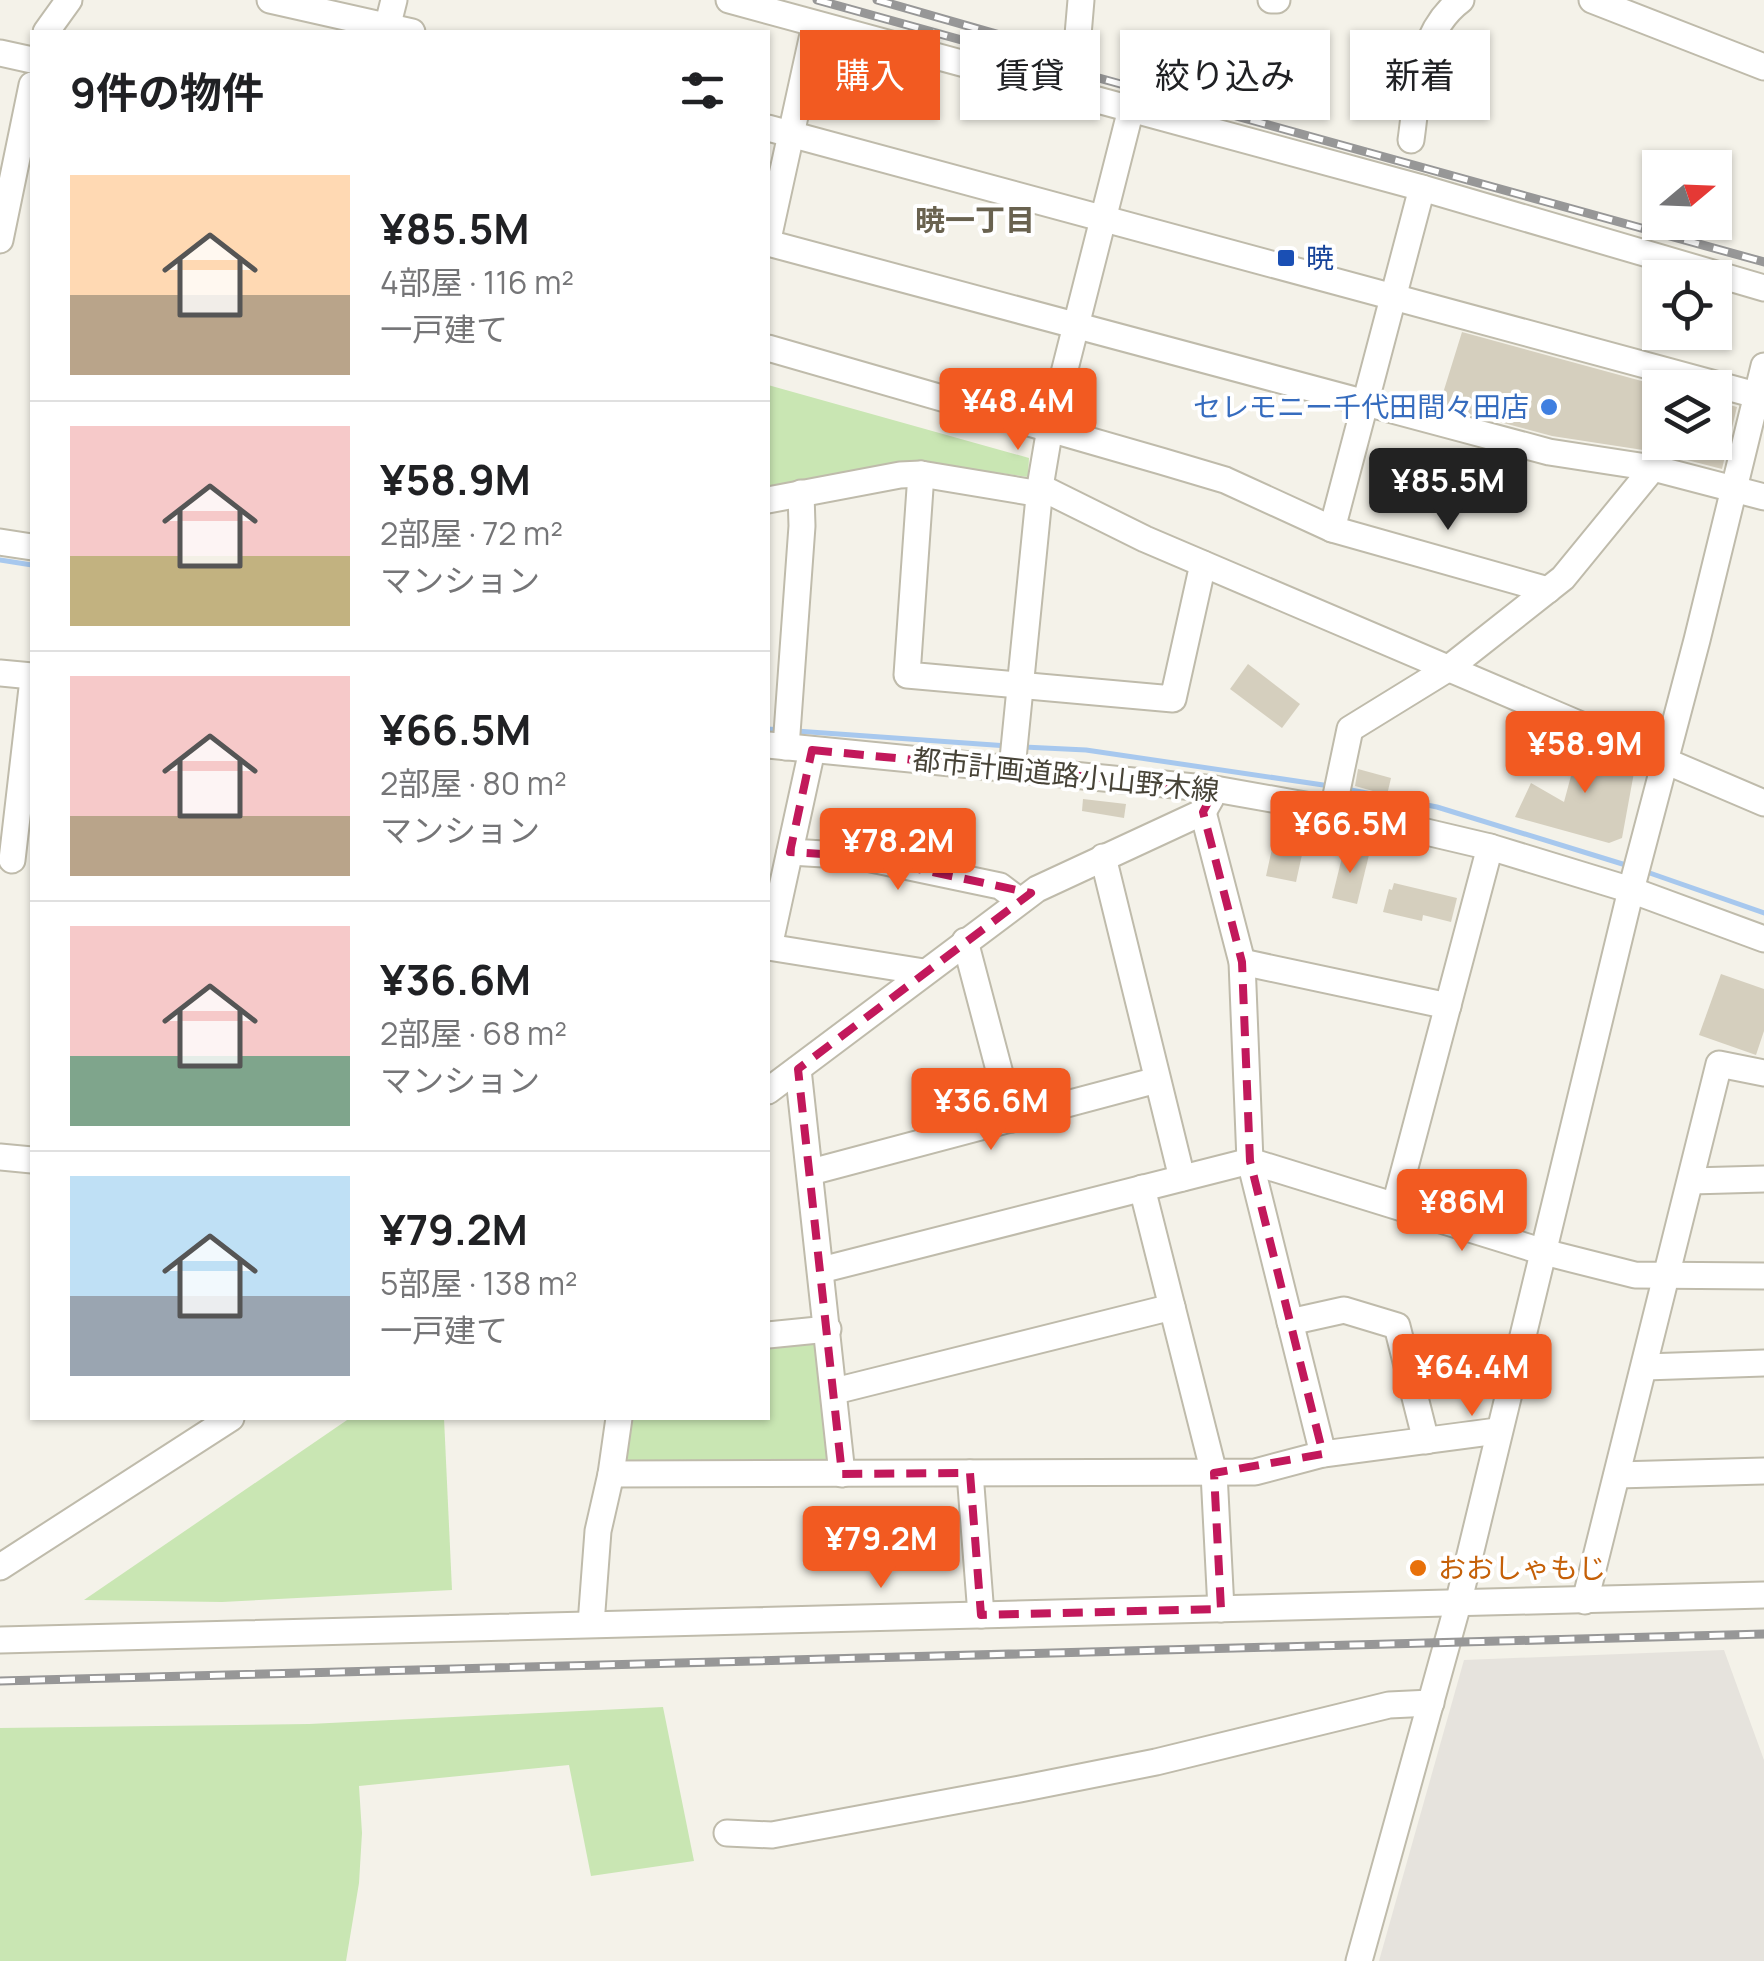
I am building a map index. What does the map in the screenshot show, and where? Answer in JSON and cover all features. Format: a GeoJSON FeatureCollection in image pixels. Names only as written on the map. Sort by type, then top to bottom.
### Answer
{"type":"FeatureCollection","features":[{"type":"Feature","properties":{"kind":"street"},"geometry":{"type":"LineString","coordinates":[[47,30],[69,0]]}},
{"type":"Feature","properties":{"kind":"street"},"geometry":{"type":"LineString","coordinates":[[270,0],[395,30],[394,0]]}},
{"type":"Feature","properties":{"kind":"street"},"geometry":{"type":"LineString","coordinates":[[730,0],[1120,105]]}},
{"type":"Feature","properties":{"kind":"street"},"geometry":{"type":"LineString","coordinates":[[1078,30],[1081,0]]}},
{"type":"Feature","properties":{"kind":"street"},"geometry":{"type":"LineString","coordinates":[[1411,140],[1422,62],[1434,28],[1462,0]]}},
{"type":"Feature","properties":{"kind":"street"},"geometry":{"type":"LineString","coordinates":[[1592,0],[1764,67]]}},
{"type":"Feature","properties":{"kind":"street"},"geometry":{"type":"LineString","coordinates":[[770,221],[779,131],[815,25]]}},
{"type":"Feature","properties":{"kind":"street"},"geometry":{"type":"LineString","coordinates":[[0,53],[30,60]]}},
{"type":"Feature","properties":{"kind":"street"},"geometry":{"type":"LineString","coordinates":[[0,240],[15,188],[30,97]]}},
{"type":"Feature","properties":{"kind":"street"},"geometry":{"type":"LineString","coordinates":[[1012,769],[1040,490],[1050,428],[1128,120]]}},
{"type":"Feature","properties":{"kind":"street"},"geometry":{"type":"LineString","coordinates":[[1175,120],[1764,288]]}},
{"type":"Feature","properties":{"kind":"street"},"geometry":{"type":"LineString","coordinates":[[779,131],[1756,395]]}},
{"type":"Feature","properties":{"kind":"street"},"geometry":{"type":"LineString","coordinates":[[1332,528],[1422,188]]}},
{"type":"Feature","properties":{"kind":"street"},"geometry":{"type":"LineString","coordinates":[[770,242],[1549,452],[1653,468],[1764,498]]}},
{"type":"Feature","properties":{"kind":"street"},"geometry":{"type":"LineString","coordinates":[[770,349],[1224,480],[1332,528],[1548,590]]}},
{"type":"Feature","properties":{"kind":"street"},"geometry":{"type":"LineString","coordinates":[[1359,1961],[1458,1604],[1630,890],[1764,366]]}},
{"type":"Feature","properties":{"kind":"street"},"geometry":{"type":"LineString","coordinates":[[1333,810],[1350,730],[1449,668],[1563,578],[1653,468]]}},
{"type":"Feature","properties":{"kind":"street"},"geometry":{"type":"LineString","coordinates":[[770,500],[900,474],[1040,490],[1203,564],[1764,803]]}},
{"type":"Feature","properties":{"kind":"street"},"geometry":{"type":"LineString","coordinates":[[922,474],[907,675],[1173,699],[1203,564]]}},
{"type":"Feature","properties":{"kind":"street"},"geometry":{"type":"LineString","coordinates":[[770,938],[790,852],[789,747],[802,526],[800,492]]}},
{"type":"Feature","properties":{"kind":"street"},"geometry":{"type":"LineString","coordinates":[[0,542],[30,547]]}},
{"type":"Feature","properties":{"kind":"street"},"geometry":{"type":"LineString","coordinates":[[0,673],[30,676]]}},
{"type":"Feature","properties":{"kind":"street"},"geometry":{"type":"LineString","coordinates":[[15,860],[30,708]]}},
{"type":"Feature","properties":{"kind":"street","name":"都市計画道路小山野木線"},"geometry":{"type":"LineString","coordinates":[[789,747],[1012,769],[1209,801],[1333,810],[1490,847],[1630,890],[1764,939]]}},
{"type":"Feature","properties":{"kind":"street"},"geometry":{"type":"LineString","coordinates":[[770,1089],[1020,900],[1209,801],[1242,962],[1250,1161],[1323,1454]]}},
{"type":"Feature","properties":{"kind":"street"},"geometry":{"type":"LineString","coordinates":[[1395,1205],[1490,847]]}},
{"type":"Feature","properties":{"kind":"street"},"geometry":{"type":"LineString","coordinates":[[790,852],[857,856],[1000,886],[1020,900]]}},
{"type":"Feature","properties":{"kind":"street"},"geometry":{"type":"LineString","coordinates":[[1103,857],[1182,1178]]}},
{"type":"Feature","properties":{"kind":"street"},"geometry":{"type":"LineString","coordinates":[[965,942],[1012,1119]]}},
{"type":"Feature","properties":{"kind":"street"},"geometry":{"type":"LineString","coordinates":[[770,947],[924,972]]}},
{"type":"Feature","properties":{"kind":"street"},"geometry":{"type":"LineString","coordinates":[[1242,962],[1448,1006]]}},
{"type":"Feature","properties":{"kind":"street"},"geometry":{"type":"LineString","coordinates":[[1585,1601],[1720,1064],[1764,1073]]}},
{"type":"Feature","properties":{"kind":"street"},"geometry":{"type":"LineString","coordinates":[[798,1068],[842,1474]]}},
{"type":"Feature","properties":{"kind":"street"},"geometry":{"type":"LineString","coordinates":[[811,1172],[1158,1080]]}},
{"type":"Feature","properties":{"kind":"street"},"geometry":{"type":"LineString","coordinates":[[0,1157],[30,1160]]}},
{"type":"Feature","properties":{"kind":"street"},"geometry":{"type":"LineString","coordinates":[[821,1270],[1250,1161],[1544,1252],[1635,1275],[1764,1276]]}},
{"type":"Feature","properties":{"kind":"street"},"geometry":{"type":"LineString","coordinates":[[1691,1180],[1764,1180]]}},
{"type":"Feature","properties":{"kind":"street"},"geometry":{"type":"LineString","coordinates":[[1142,1188],[1214,1473],[1221,1610]]}},
{"type":"Feature","properties":{"kind":"street"},"geometry":{"type":"LineString","coordinates":[[835,1391],[1172,1307]]}},
{"type":"Feature","properties":{"kind":"street"},"geometry":{"type":"LineString","coordinates":[[1290,1322],[1344,1310],[1398,1326],[1426,1441]]}},
{"type":"Feature","properties":{"kind":"street"},"geometry":{"type":"LineString","coordinates":[[770,1335],[828,1329]]}},
{"type":"Feature","properties":{"kind":"street"},"geometry":{"type":"LineString","coordinates":[[1644,1366],[1764,1364]]}},
{"type":"Feature","properties":{"kind":"street"},"geometry":{"type":"LineString","coordinates":[[0,1566],[228,1420]]}},
{"type":"Feature","properties":{"kind":"street"},"geometry":{"type":"LineString","coordinates":[[592,1624],[598,1532],[620,1420]]}},
{"type":"Feature","properties":{"kind":"street"},"geometry":{"type":"LineString","coordinates":[[611,1474],[1255,1472],[1323,1454],[1497,1432]]}},
{"type":"Feature","properties":{"kind":"street"},"geometry":{"type":"LineString","coordinates":[[1617,1476],[1764,1471]]}},
{"type":"Feature","properties":{"kind":"street"},"geometry":{"type":"LineString","coordinates":[[970,1472],[981,1615]]}},
{"type":"Feature","properties":{"kind":"street"},"geometry":{"type":"LineString","coordinates":[[0,1640],[1764,1595]]}},
{"type":"Feature","properties":{"kind":"street"},"geometry":{"type":"LineString","coordinates":[[726,1834],[772,1834],[1020,1789],[1156,1762],[1389,1705],[1432,1703]]}},
{"type":"Feature","properties":{"kind":"highlighted area"},"geometry":{"type":"Polygon","coordinates":[[[812,750],[1215,789],[1203,812],[1242,962],[1250,1161],[1323,1454],[1214,1473],[1221,1609],[981,1615],[970,1473],[842,1474],[798,1069],[1031,893],[857,856],[790,852],[812,750]]]}},
{"type":"Feature","properties":{"kind":"shaded area"},"geometry":{"type":"Polygon","coordinates":[[[1724,1650],[1764,1760],[1764,1961],[1379,1961],[1464,1660],[1724,1650]]]}},
{"type":"Feature","properties":{"kind":"green space"},"geometry":{"type":"Polygon","coordinates":[[[770,386],[1029,458],[1028,477],[913,461],[770,488],[770,386]]]}},
{"type":"Feature","properties":{"kind":"green space"},"geometry":{"type":"Polygon","coordinates":[[[815,1337],[830,1455],[824,1464],[633,1467],[622,1458],[628,1420],[770,1420],[770,1342],[815,1337]]]}},
{"type":"Feature","properties":{"kind":"green space"},"geometry":{"type":"Polygon","coordinates":[[[347,1420],[444,1420],[452,1590],[222,1602],[84,1600],[347,1420]]]}},
{"type":"Feature","properties":{"kind":"green space"},"geometry":{"type":"Polygon","coordinates":[[[663,1707],[694,1861],[591,1876],[569,1765],[359,1786],[359,1883],[346,1961],[0,1961],[0,1728],[309,1724],[663,1707]]]}},
{"type":"Feature","properties":{"kind":"building","name":"セレモニー千代田間々田店"},"geometry":{"type":"Polygon","coordinates":[[[1462,332],[1642,381],[1642,450],[1552,436],[1439,406],[1462,332]]]}},
{"type":"Feature","properties":{"kind":"building","name":"セレモニー千代田間々田店"},"geometry":{"type":"Polygon","coordinates":[[[1687,460],[1724,460],[1722,469],[1687,460]]]}},
{"type":"Feature","properties":{"kind":"building"},"geometry":{"type":"Polygon","coordinates":[[[1248,664],[1300,704],[1282,728],[1230,689],[1248,664]]]}},
{"type":"Feature","properties":{"kind":"building"},"geometry":{"type":"Polygon","coordinates":[[[1572,739],[1635,767],[1622,838],[1609,843],[1515,817],[1531,783],[1564,802],[1575,761],[1552,760],[1572,739]]]}},
{"type":"Feature","properties":{"kind":"building"},"geometry":{"type":"Polygon","coordinates":[[[1358,769],[1391,778],[1387,795],[1355,786],[1358,769]]]}},
{"type":"Feature","properties":{"kind":"building"},"geometry":{"type":"Polygon","coordinates":[[[1083,799],[1126,804],[1124,818],[1082,811],[1083,799]]]}},
{"type":"Feature","properties":{"kind":"building"},"geometry":{"type":"Polygon","coordinates":[[[1275,835],[1305,841],[1296,882],[1266,876],[1275,835]]]}},
{"type":"Feature","properties":{"kind":"building"},"geometry":{"type":"Polygon","coordinates":[[[1344,849],[1369,855],[1357,904],[1332,898],[1344,849]]]}},
{"type":"Feature","properties":{"kind":"building"},"geometry":{"type":"Polygon","coordinates":[[[1394,883],[1457,898],[1451,922],[1423,915],[1422,921],[1383,912],[1394,883]]]}},
{"type":"Feature","properties":{"kind":"building"},"geometry":{"type":"Polygon","coordinates":[[[1721,974],[1764,989],[1764,1031],[1756,1055],[1699,1035],[1721,974]]]}},
{"type":"Feature","properties":{"kind":"waterway"},"geometry":{"type":"LineString","coordinates":[[0,560],[30,565]]}},
{"type":"Feature","properties":{"kind":"waterway"},"geometry":{"type":"LineString","coordinates":[[770,729],[780,730]]}},
{"type":"Feature","properties":{"kind":"waterway"},"geometry":{"type":"LineString","coordinates":[[796,731],[1008,746]]}},
{"type":"Feature","properties":{"kind":"waterway"},"geometry":{"type":"LineString","coordinates":[[1024,747],[1086,750],[1330,786]]}},
{"type":"Feature","properties":{"kind":"waterway"},"geometry":{"type":"LineString","coordinates":[[1346,789],[1437,807],[1629,866]]}},
{"type":"Feature","properties":{"kind":"waterway"},"geometry":{"type":"LineString","coordinates":[[1644,871],[1764,913]]}},
{"type":"Feature","properties":{"kind":"railway"},"geometry":{"type":"LineString","coordinates":[[817,0],[1764,262]]}},
{"type":"Feature","properties":{"kind":"railway"},"geometry":{"type":"LineString","coordinates":[[877,0],[982,30]]}},
{"type":"Feature","properties":{"kind":"railway"},"geometry":{"type":"LineString","coordinates":[[0,1681],[1764,1634]]}},
{"type":"Feature","properties":{"kind":"place","name":"暁"},"geometry":{"type":"Point","coordinates":[1286,258]}},
{"type":"Feature","properties":{"kind":"place","name":"セレモニー千代田間々田店"},"geometry":{"type":"Point","coordinates":[1549,407]}},
{"type":"Feature","properties":{"kind":"place","name":"おおしゃもじ"},"geometry":{"type":"Point","coordinates":[1418,1568]}},
{"type":"Feature","properties":{"kind":"district","name":"暁一丁目"},"geometry":{"type":"Point","coordinates":[975,221]}}]}
